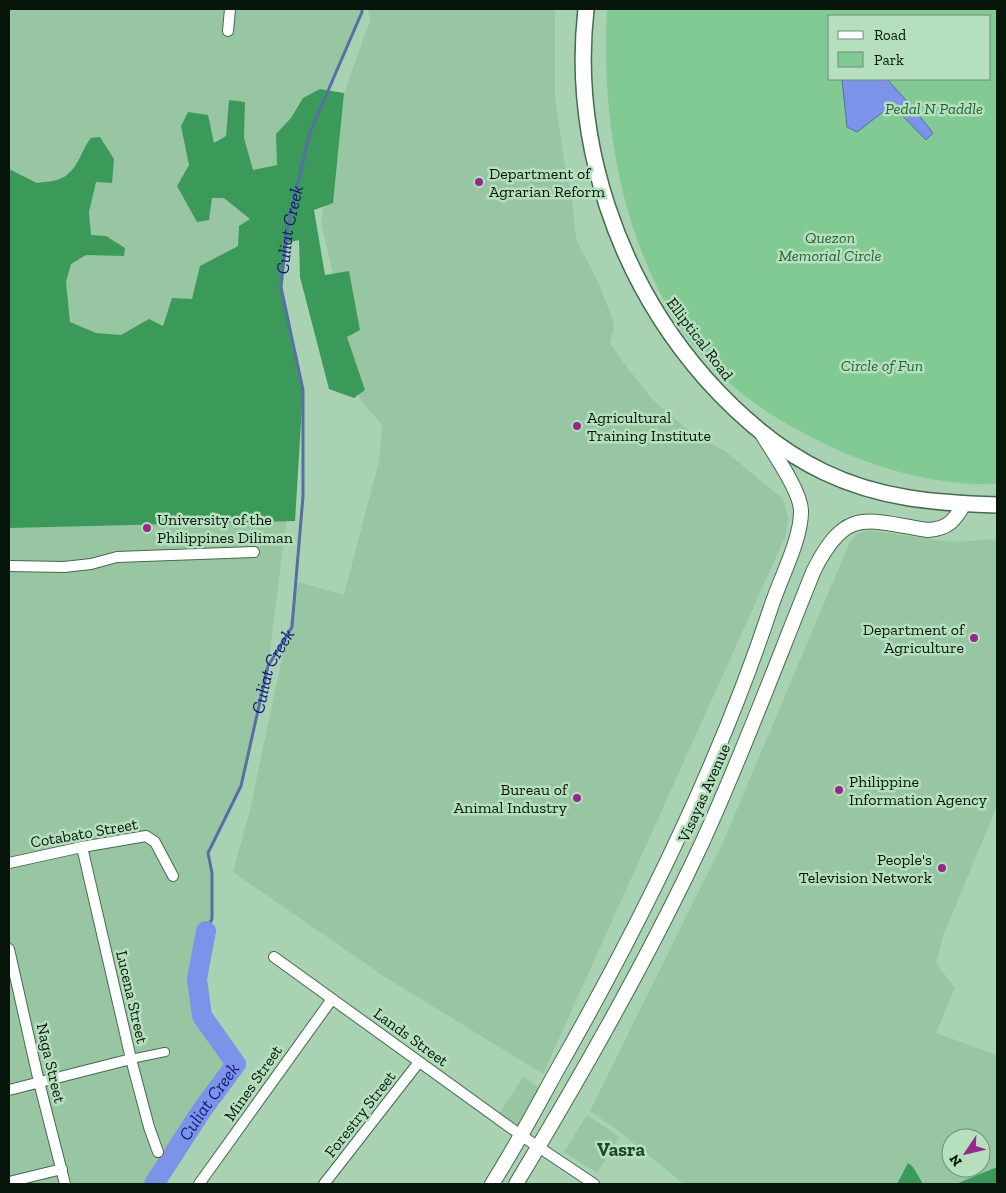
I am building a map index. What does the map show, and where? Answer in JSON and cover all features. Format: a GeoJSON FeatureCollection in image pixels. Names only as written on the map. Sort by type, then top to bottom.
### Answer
{"type":"FeatureCollection","features":[{"type":"Feature","properties":{"kind":"main road","name":"Elliptical Road"},"geometry":{"type":"LineString","coordinates":[[586,9],[583,48],[588,118],[599,176],[620,240],[641,285],[674,339],[714,389],[762,433],[802,461],[847,482],[893,496],[917,500],[997,505]]}},
{"type":"Feature","properties":{"kind":"main road","name":"Visayas Avenue"},"geometry":{"type":"LineString","coordinates":[[516,1184],[531,1141],[595,1003],[648,900],[699,791],[742,685],[794,544],[801,512],[800,502],[762,433]]}},
{"type":"Feature","properties":{"kind":"main road","name":"Visayas Avenue"},"geometry":{"type":"LineString","coordinates":[[492,1184],[531,1141],[616,1015],[656,938],[714,817],[814,570],[825,548],[834,537],[854,523],[868,520],[935,530],[947,525],[956,518],[964,504]]}},
{"type":"Feature","properties":{"kind":"main road"},"geometry":{"type":"LineString","coordinates":[[742,685],[752,692],[764,694]]}},
{"type":"Feature","properties":{"kind":"main road"},"geometry":{"type":"LineString","coordinates":[[735,703],[745,703],[757,713]]}},
{"type":"Feature","properties":{"kind":"street"},"geometry":{"type":"LineString","coordinates":[[228,31],[230,9]]}},
{"type":"Feature","properties":{"kind":"street"},"geometry":{"type":"LineString","coordinates":[[9,566],[64,567],[91,564],[117,557],[254,552]]}},
{"type":"Feature","properties":{"kind":"street","name":"Cotabato Street"},"geometry":{"type":"LineString","coordinates":[[9,863],[82,847],[146,836],[155,842],[174,876]]}},
{"type":"Feature","properties":{"kind":"street","name":"Lucena Street"},"geometry":{"type":"LineString","coordinates":[[82,847],[131,1059],[149,1127],[158,1152]]}},
{"type":"Feature","properties":{"kind":"street","name":"Naga Street"},"geometry":{"type":"LineString","coordinates":[[9,949],[39,1082],[65,1184]]}},
{"type":"Feature","properties":{"kind":"street","name":"Lands Street"},"geometry":{"type":"LineString","coordinates":[[274,957],[419,1062],[594,1184]]}},
{"type":"Feature","properties":{"kind":"street","name":"Mines Street"},"geometry":{"type":"LineString","coordinates":[[199,1184],[332,998]]}},
{"type":"Feature","properties":{"kind":"street"},"geometry":{"type":"LineString","coordinates":[[9,1090],[165,1052]]}},
{"type":"Feature","properties":{"kind":"street","name":"Forestry Street"},"geometry":{"type":"LineString","coordinates":[[324,1184],[419,1062]]}},
{"type":"Feature","properties":{"kind":"street"},"geometry":{"type":"LineString","coordinates":[[9,1182],[62,1170]]}},
{"type":"Feature","properties":{"kind":"shaded area","name":"University of the Philippines Diliman"},"geometry":{"type":"Polygon","coordinates":[[[9,9],[362,9],[309,135],[287,231],[281,287],[303,390],[268,666],[241,786],[208,853],[212,873],[212,919],[206,931],[197,979],[202,1016],[236,1064],[202,1110],[154,1184],[9,1184],[9,9]]]}},
{"type":"Feature","properties":{"kind":"shaded area"},"geometry":{"type":"Polygon","coordinates":[[[368,9],[555,9],[555,96],[572,200],[576,239],[600,286],[613,321],[614,329],[610,343],[653,400],[689,431],[725,451],[783,499],[788,518],[786,535],[543,1074],[385,977],[233,872],[250,810],[298,582],[344,595],[379,461],[382,425],[360,399],[321,221],[344,93],[370,20],[368,9]]]}},
{"type":"Feature","properties":{"kind":"shaded area"},"geometry":{"type":"Polygon","coordinates":[[[867,530],[952,542],[997,539],[997,806],[944,934],[936,963],[955,988],[936,1033],[997,1055],[997,1184],[684,1184],[620,1132],[590,1111],[724,840],[849,544],[857,534],[867,530]]]}},
{"type":"Feature","properties":{"kind":"shaded area"},"geometry":{"type":"Polygon","coordinates":[[[523,1077],[541,1089],[517,1126],[499,1114],[523,1077]]]}},
{"type":"Feature","properties":{"kind":"shaded area"},"geometry":{"type":"Polygon","coordinates":[[[587,1115],[620,1137],[597,1173],[564,1152],[587,1115]]]}},
{"type":"Feature","properties":{"kind":"green space","name":"Quezon Memorial Circle"},"geometry":{"type":"Polygon","coordinates":[[[607,9],[997,9],[997,484],[974,484],[930,479],[864,461],[823,443],[784,422],[747,398],[725,379],[692,342],[665,301],[643,256],[627,208],[616,158],[609,107],[606,57],[607,9]]]}},
{"type":"Feature","properties":{"kind":"green space"},"geometry":{"type":"Polygon","coordinates":[[[320,89],[344,93],[333,203],[314,210],[325,275],[349,271],[360,330],[347,337],[365,390],[354,398],[329,389],[300,277],[299,240],[286,243],[281,287],[303,390],[295,521],[9,528],[9,169],[37,183],[64,177],[73,169],[91,138],[100,137],[114,159],[112,183],[96,182],[89,212],[91,235],[106,236],[125,248],[124,256],[86,255],[71,264],[66,282],[70,322],[96,333],[121,335],[149,319],[163,326],[172,298],[192,299],[200,266],[238,246],[239,226],[250,219],[224,198],[212,198],[209,220],[197,222],[177,186],[189,165],[181,126],[188,112],[208,115],[214,143],[226,136],[229,100],[245,102],[244,138],[253,170],[277,165],[276,134],[291,118],[303,98],[320,89]]]}},
{"type":"Feature","properties":{"kind":"green space"},"geometry":{"type":"Polygon","coordinates":[[[908,1163],[913,1167],[923,1184],[897,1184],[908,1163]]]}},
{"type":"Feature","properties":{"kind":"green space"},"geometry":{"type":"Polygon","coordinates":[[[997,1167],[997,1184],[956,1184],[970,1178],[991,1178],[991,1169],[997,1167]]]}},
{"type":"Feature","properties":{"kind":"water","name":"Pedal N Paddle"},"geometry":{"type":"Polygon","coordinates":[[[842,80],[888,80],[933,133],[926,140],[892,105],[857,132],[847,127],[842,80]]]}},
{"type":"Feature","properties":{"kind":"waterway","name":"Culiat Creek"},"geometry":{"type":"LineString","coordinates":[[206,931],[212,919],[212,873],[208,853],[241,786],[268,666],[292,627],[303,496],[303,390],[281,287],[287,231],[309,135],[362,9]]}},
{"type":"Feature","properties":{"kind":"waterway","name":"Culiat Creek"},"geometry":{"type":"LineString","coordinates":[[154,1184],[202,1110],[236,1064],[202,1016],[197,979],[206,931]]}},
{"type":"Feature","properties":{"kind":"place","name":"Department of Agrarian Reform"},"geometry":{"type":"Point","coordinates":[479,182]}},
{"type":"Feature","properties":{"kind":"place","name":"Agricultural Training Institute"},"geometry":{"type":"Point","coordinates":[577,426]}},
{"type":"Feature","properties":{"kind":"place","name":"University of the Philippines Diliman"},"geometry":{"type":"Point","coordinates":[147,528]}},
{"type":"Feature","properties":{"kind":"place","name":"Department of Agriculture"},"geometry":{"type":"Point","coordinates":[974,638]}},
{"type":"Feature","properties":{"kind":"place","name":"Philippine Information Agency"},"geometry":{"type":"Point","coordinates":[839,790]}},
{"type":"Feature","properties":{"kind":"place","name":"Bureau of Animal Industry"},"geometry":{"type":"Point","coordinates":[577,798]}},
{"type":"Feature","properties":{"kind":"place","name":"People's Television Network"},"geometry":{"type":"Point","coordinates":[942,868]}},
{"type":"Feature","properties":{"kind":"district","name":"Vasra"},"geometry":{"type":"Point","coordinates":[621,1149]}},
{"type":"Feature","properties":{"kind":"park label","name":"Circle of Fun"},"geometry":{"type":"Point","coordinates":[882,365]}}]}
